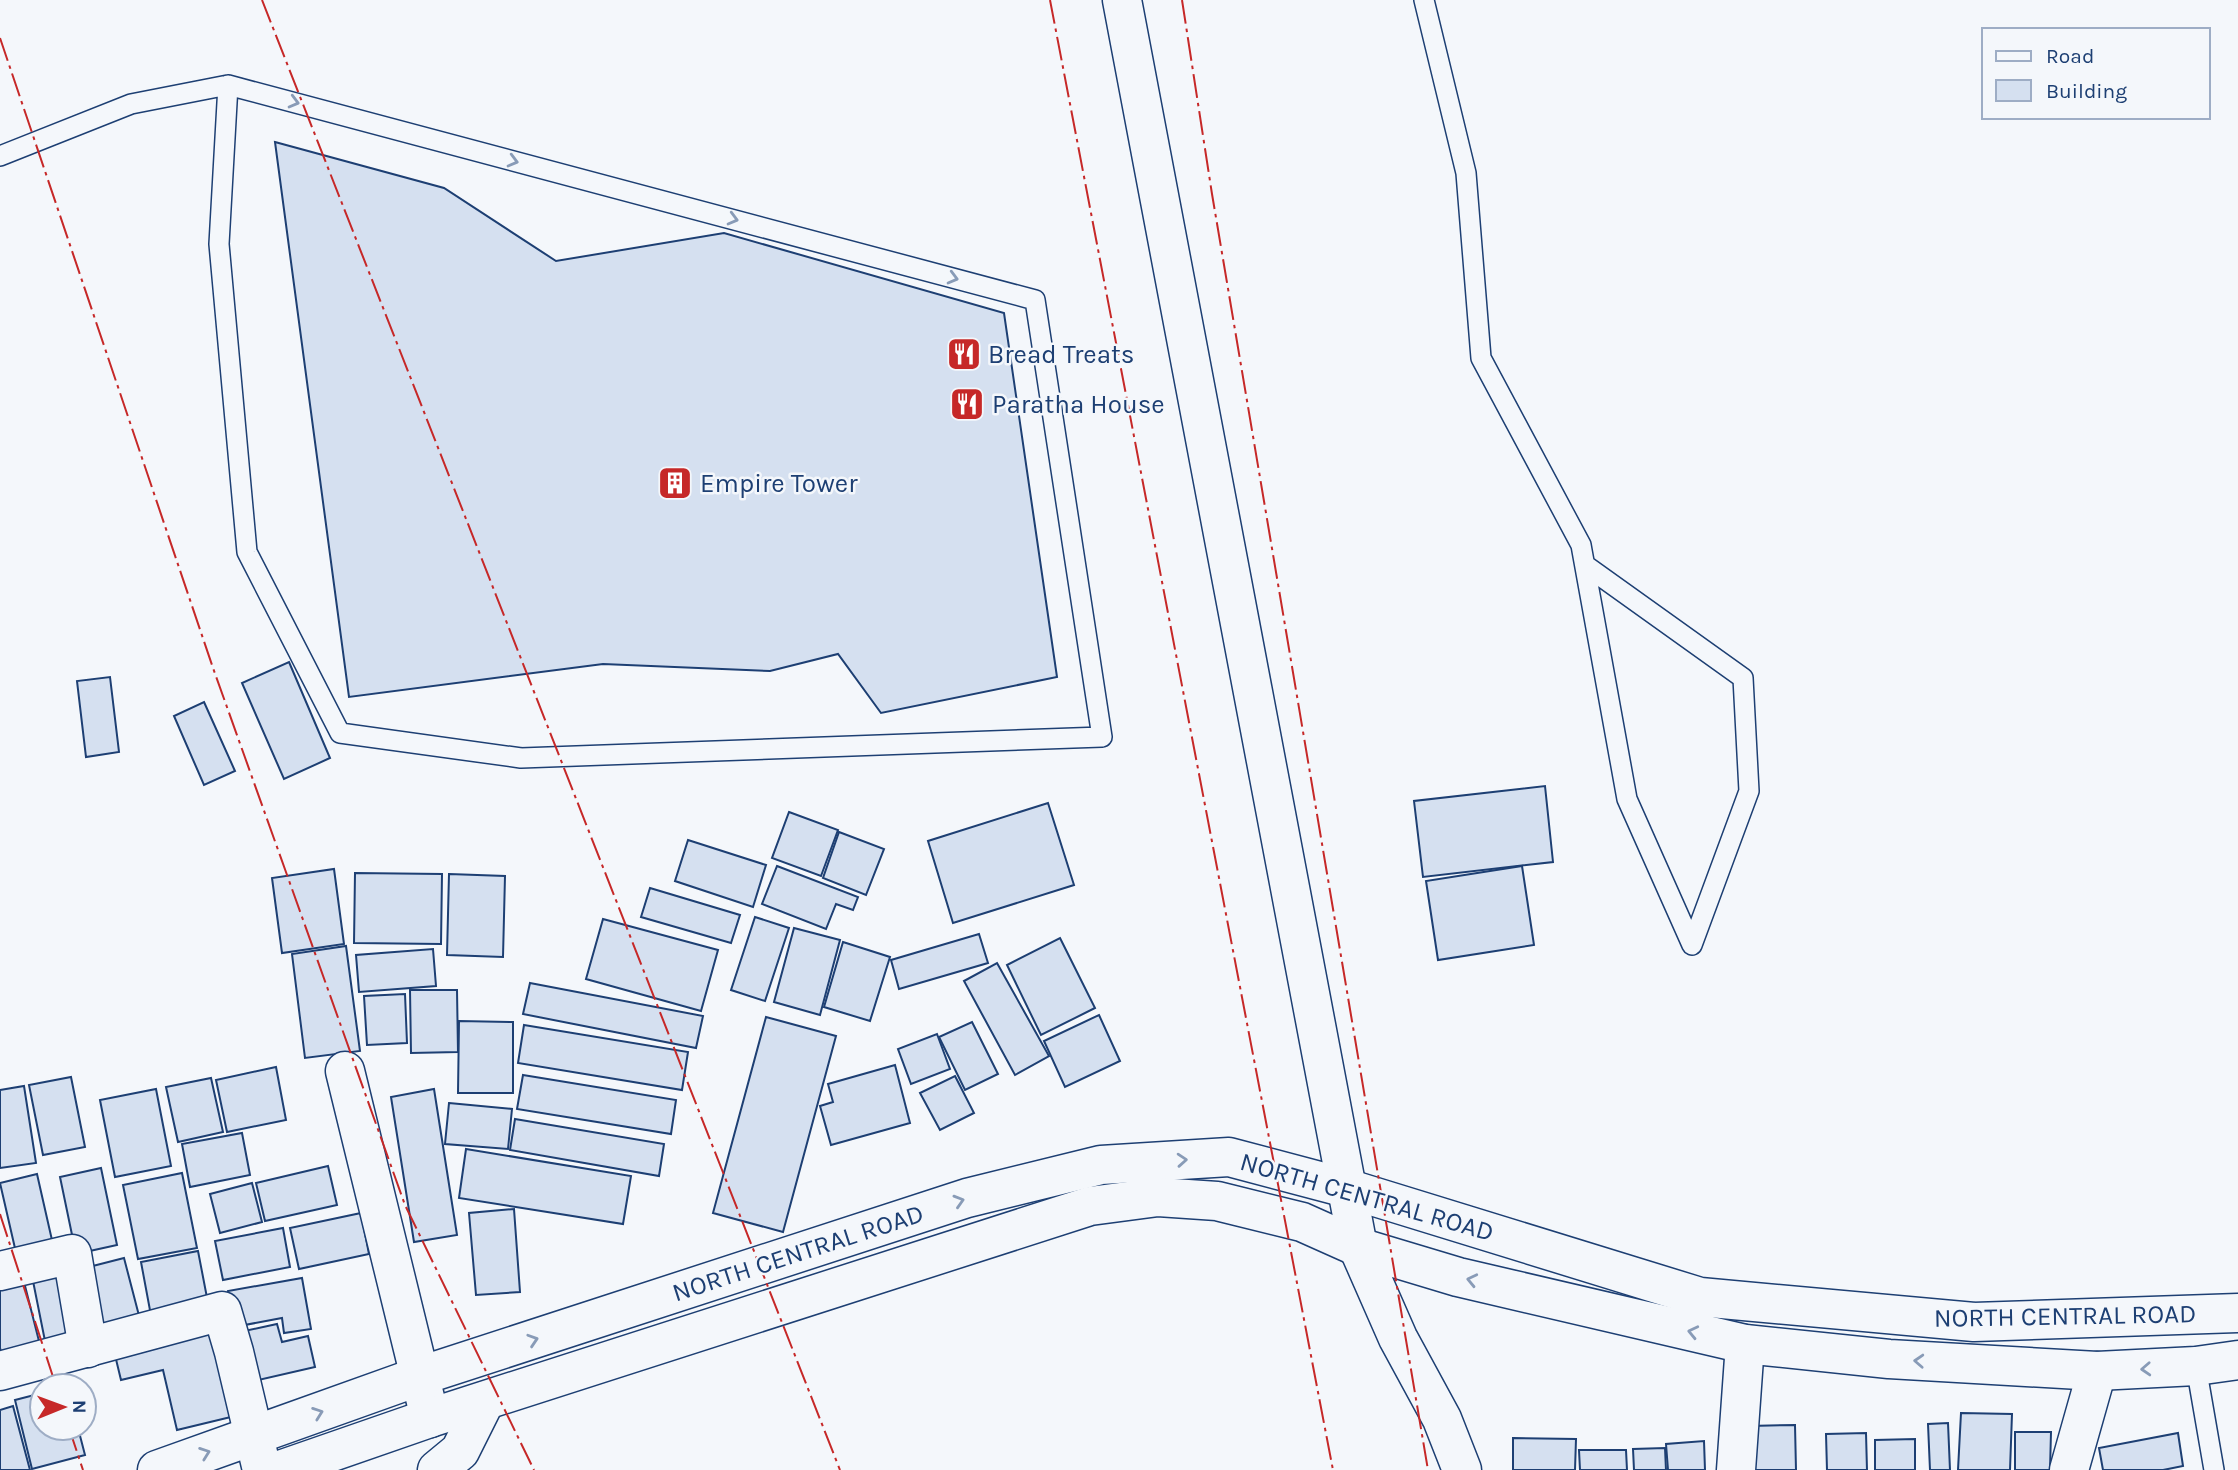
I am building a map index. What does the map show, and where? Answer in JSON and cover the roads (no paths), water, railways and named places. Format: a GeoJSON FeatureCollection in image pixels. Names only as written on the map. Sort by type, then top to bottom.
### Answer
{"type":"FeatureCollection","features":[{"type":"Feature","properties":{"kind":"main road"},"geometry":{"type":"LineString","coordinates":[[1122,0],[1358,1247],[1398,1338],[1442,1419],[1462,1470]]}},
{"type":"Feature","properties":{"kind":"main road"},"geometry":{"type":"LineString","coordinates":[[345,1071],[430,1418]]}},
{"type":"Feature","properties":{"kind":"main road","name":"NORTH CENTRAL ROAD"},"geometry":{"type":"LineString","coordinates":[[157,1470],[258,1453],[420,1376],[967,1198],[1101,1165],[1228,1157],[1346,1188],[1700,1297],[1974,1322],[2238,1313]]}},
{"type":"Feature","properties":{"kind":"main road","name":"NORTH CENTRAL ROAD"},"geometry":{"type":"LineString","coordinates":[[280,1470],[430,1418],[1090,1206],[1158,1197],[1217,1201],[1302,1222],[1358,1247],[1458,1277],[1745,1344],[1889,1359],[2097,1371],[2196,1366],[2238,1360]]}},
{"type":"Feature","properties":{"kind":"main road"},"geometry":{"type":"LineString","coordinates":[[0,1270],[72,1254],[88,1348]]}},
{"type":"Feature","properties":{"kind":"main road"},"geometry":{"type":"LineString","coordinates":[[0,1371],[222,1311],[258,1453]]}},
{"type":"Feature","properties":{"kind":"main road"},"geometry":{"type":"LineString","coordinates":[[1736,1470],[1745,1344]]}},
{"type":"Feature","properties":{"kind":"main road"},"geometry":{"type":"LineString","coordinates":[[2069,1470],[2097,1371]]}},
{"type":"Feature","properties":{"kind":"main road"},"geometry":{"type":"LineString","coordinates":[[437,1470],[460,1451],[485,1401]]}},
{"type":"Feature","properties":{"kind":"lane"},"geometry":{"type":"LineString","coordinates":[[1424,0],[1466,173],[1481,358],[1581,545],[1627,799],[1692,945],[1749,791],[1743,678],[1585,565]]}},
{"type":"Feature","properties":{"kind":"lane"},"geometry":{"type":"LineString","coordinates":[[0,156],[131,104],[228,85],[1035,300],[1102,737],[521,758],[340,733],[247,552],[219,243],[228,85]]}},
{"type":"Feature","properties":{"kind":"lane"},"geometry":{"type":"LineString","coordinates":[[2196,1366],[2214,1470]]}},
{"type":"Feature","properties":{"kind":"place","name":"Bread Treats"},"geometry":{"type":"Point","coordinates":[964,354]}},
{"type":"Feature","properties":{"kind":"place","name":"Paratha House"},"geometry":{"type":"Point","coordinates":[967,404]}},
{"type":"Feature","properties":{"kind":"place","name":"Empire Tower"},"geometry":{"type":"Point","coordinates":[675,483]}}]}
